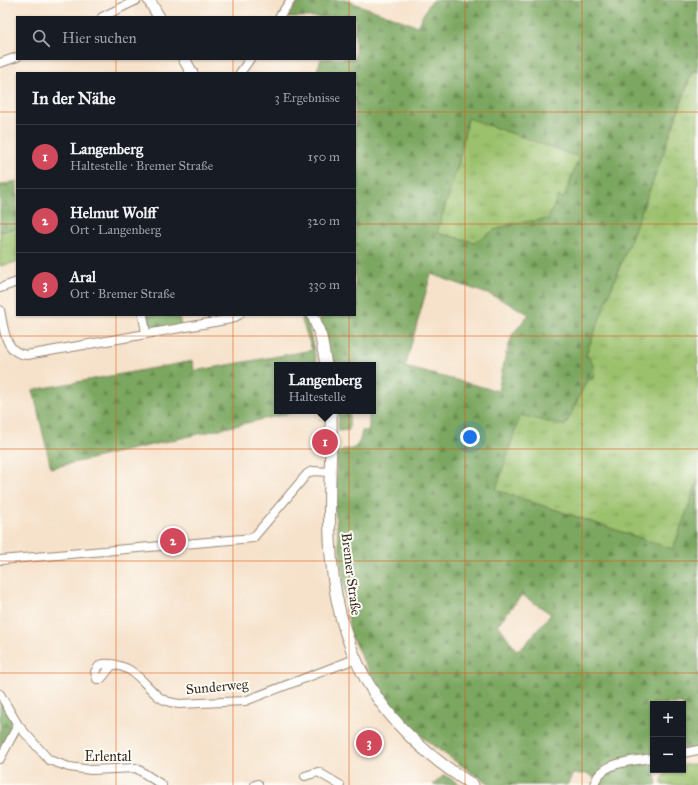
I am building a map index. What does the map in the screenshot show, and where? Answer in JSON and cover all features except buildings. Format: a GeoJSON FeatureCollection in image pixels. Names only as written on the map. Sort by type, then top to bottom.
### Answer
{"type":"FeatureCollection","features":[{"type":"Feature","properties":{"kind":"main road"},"geometry":{"type":"LineString","coordinates":[[149,0],[158,16]]}},
{"type":"Feature","properties":{"kind":"main road"},"geometry":{"type":"LineString","coordinates":[[185,60],[191,72]]}},
{"type":"Feature","properties":{"kind":"main road"},"geometry":{"type":"LineString","coordinates":[[313,316],[321,337],[325,362]]}},
{"type":"Feature","properties":{"kind":"main road","name":"Bremer Straße"},"geometry":{"type":"LineString","coordinates":[[331,414],[330,537],[333,579],[343,629],[355,659],[372,691],[399,726],[421,748],[451,772],[473,785]]}},
{"type":"Feature","properties":{"kind":"street"},"geometry":{"type":"LineString","coordinates":[[104,16],[137,0]]}},
{"type":"Feature","properties":{"kind":"street"},"geometry":{"type":"LineString","coordinates":[[280,16],[291,0]]}},
{"type":"Feature","properties":{"kind":"street"},"geometry":{"type":"LineString","coordinates":[[0,63],[16,57]]}},
{"type":"Feature","properties":{"kind":"street"},"geometry":{"type":"LineString","coordinates":[[241,72],[249,60]]}},
{"type":"Feature","properties":{"kind":"street"},"geometry":{"type":"LineString","coordinates":[[0,288],[16,282]]}},
{"type":"Feature","properties":{"kind":"street"},"geometry":{"type":"LineString","coordinates":[[0,310],[8,344],[13,350],[24,355],[210,323],[231,319],[237,316]]}},
{"type":"Feature","properties":{"kind":"street"},"geometry":{"type":"LineString","coordinates":[[143,316],[146,333]]}},
{"type":"Feature","properties":{"kind":"street"},"geometry":{"type":"LineString","coordinates":[[0,560],[253,538],[312,470],[331,472]]}},
{"type":"Feature","properties":{"kind":"street","name":"Sunderweg"},"geometry":{"type":"LineString","coordinates":[[113,664],[126,667],[160,697],[170,703],[179,704],[245,701],[355,659]]}},
{"type":"Feature","properties":{"kind":"street","name":"Erlental"},"geometry":{"type":"LineString","coordinates":[[0,695],[18,725],[49,760],[69,767],[91,770],[136,768],[162,785]]}},
{"type":"Feature","properties":{"kind":"street"},"geometry":{"type":"LineString","coordinates":[[0,759],[18,725]]}},
{"type":"Feature","properties":{"kind":"street"},"geometry":{"type":"LineString","coordinates":[[686,752],[698,750]]}},
{"type":"Feature","properties":{"kind":"street"},"geometry":{"type":"LineString","coordinates":[[594,785],[599,774],[608,767],[650,759]]}},
{"type":"Feature","properties":{"kind":"street"},"geometry":{"type":"LineString","coordinates":[[305,776],[318,772],[340,785]]}},
{"type":"Feature","properties":{"kind":"green space"},"geometry":{"type":"Polygon","coordinates":[[[299,0],[345,0],[417,26],[429,4],[434,0],[698,0],[698,71],[692,71],[655,176],[586,354],[594,366],[593,379],[587,380],[565,426],[520,415],[496,490],[673,549],[698,480],[698,750],[686,752],[686,701],[650,701],[650,773],[655,773],[657,785],[595,785],[596,779],[587,774],[573,774],[567,785],[492,785],[431,744],[385,704],[350,634],[335,511],[337,455],[345,449],[352,449],[355,447],[359,442],[362,431],[369,431],[369,414],[376,414],[376,362],[334,362],[318,316],[356,316],[356,72],[316,72],[321,60],[356,60],[356,16],[289,16],[299,0]],[[468,118],[458,165],[437,233],[474,242],[495,230],[514,223],[548,219],[558,196],[564,198],[579,157],[468,118]],[[431,274],[405,367],[498,391],[506,353],[515,355],[507,351],[512,335],[529,314],[496,297],[431,274]],[[522,595],[498,624],[516,650],[523,647],[551,614],[522,595]]]}},
{"type":"Feature","properties":{"kind":"green space"},"geometry":{"type":"Polygon","coordinates":[[[693,71],[698,71],[698,480],[673,549],[496,490],[520,414],[565,426],[587,380],[591,360],[586,354],[655,176],[693,71]]]}},
{"type":"Feature","properties":{"kind":"green space"},"geometry":{"type":"Polygon","coordinates":[[[468,117],[579,157],[564,199],[558,197],[548,219],[495,230],[474,242],[436,233],[458,165],[468,117]]]}},
{"type":"Feature","properties":{"kind":"green space"},"geometry":{"type":"Polygon","coordinates":[[[16,181],[16,228],[0,232],[0,185],[16,181]]]}},
{"type":"Feature","properties":{"kind":"green space"},"geometry":{"type":"Polygon","coordinates":[[[16,228],[16,262],[0,266],[0,232],[16,228]]]}},
{"type":"Feature","properties":{"kind":"green space"},"geometry":{"type":"Polygon","coordinates":[[[143,316],[179,316],[181,327],[146,333],[143,316]]]}},
{"type":"Feature","properties":{"kind":"green space"},"geometry":{"type":"Polygon","coordinates":[[[300,316],[306,316],[316,362],[274,362],[274,414],[286,414],[51,468],[33,390],[193,361],[194,371],[312,350],[300,316]]]}},
{"type":"Feature","properties":{"kind":"green space"},"geometry":{"type":"Polygon","coordinates":[[[339,414],[350,414],[349,430],[338,431],[339,414]]]}},
{"type":"Feature","properties":{"kind":"green space"},"geometry":{"type":"Polygon","coordinates":[[[0,703],[2,703],[18,725],[0,759],[0,703]]]}},
{"type":"Feature","properties":{"kind":"green space"},"geometry":{"type":"Polygon","coordinates":[[[698,764],[698,785],[663,785],[662,779],[666,773],[686,773],[686,765],[698,764]]]}},
{"type":"Feature","properties":{"kind":"green space"},"geometry":{"type":"Polygon","coordinates":[[[444,775],[461,785],[433,785],[444,775]]]}},
{"type":"Feature","properties":{"kind":"place","name":"Langenberg"},"geometry":{"type":"Point","coordinates":[325,442]}},
{"type":"Feature","properties":{"kind":"place","name":"Helmut Wolff"},"geometry":{"type":"Point","coordinates":[173,541]}},
{"type":"Feature","properties":{"kind":"place","name":"Aral"},"geometry":{"type":"Point","coordinates":[369,743]}}]}
